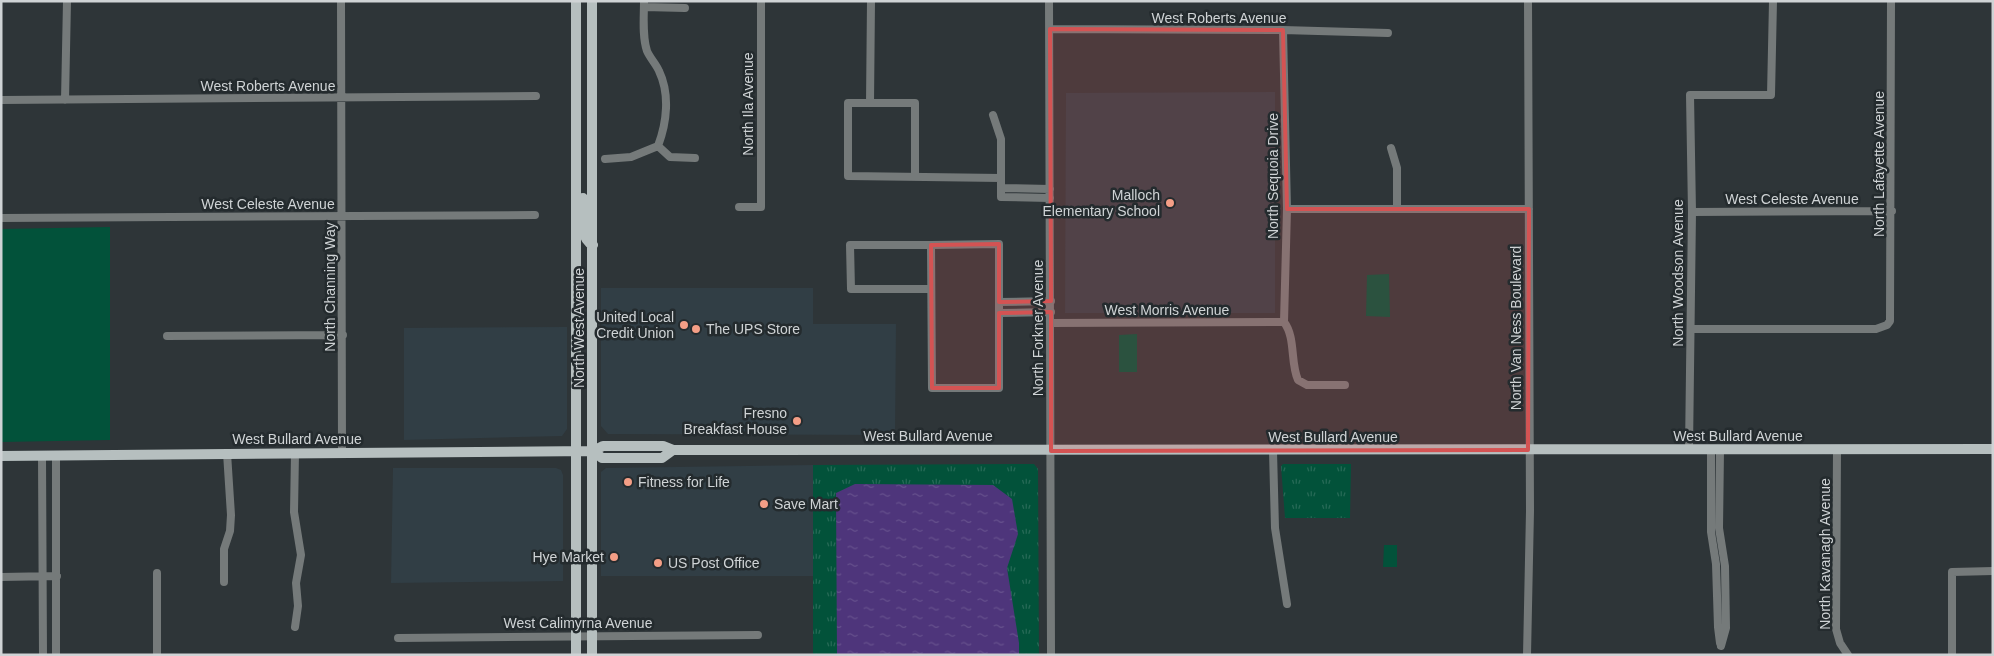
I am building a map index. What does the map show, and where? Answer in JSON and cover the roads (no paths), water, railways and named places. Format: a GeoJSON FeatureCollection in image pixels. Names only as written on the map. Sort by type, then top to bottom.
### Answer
{"type":"FeatureCollection","features":[{"type":"Feature","properties":{"kind":"main road","name":"North West Avenue"},"geometry":{"type":"LineString","coordinates":[[576,1],[576,655]]}},
{"type":"Feature","properties":{"kind":"main road","name":"North West Avenue"},"geometry":{"type":"LineString","coordinates":[[592,1],[592,655]]}},
{"type":"Feature","properties":{"kind":"main road"},"geometry":{"type":"LineString","coordinates":[[576,105],[582,139],[584,234],[588,243],[593,245]]}},
{"type":"Feature","properties":{"kind":"main road","name":"West Bullard Avenue"},"geometry":{"type":"LineString","coordinates":[[1,456],[592,450],[602,458],[662,458],[673,450],[1993,449]]}},
{"type":"Feature","properties":{"kind":"street"},"geometry":{"type":"LineString","coordinates":[[65,100],[67,1]]}},
{"type":"Feature","properties":{"kind":"street","name":"North Channing Way"},"geometry":{"type":"LineString","coordinates":[[342,1],[342,453]]}},
{"type":"Feature","properties":{"kind":"street","name":"North Ila Avenue"},"geometry":{"type":"LineString","coordinates":[[739,207],[761,207],[761,1]]}},
{"type":"Feature","properties":{"kind":"street"},"geometry":{"type":"LineString","coordinates":[[870,103],[871,1]]}},
{"type":"Feature","properties":{"kind":"street","name":"North Forkner Avenue"},"geometry":{"type":"LineString","coordinates":[[1049,1],[1051,655]]}},
{"type":"Feature","properties":{"kind":"street","name":"North Van Ness Boulevard"},"geometry":{"type":"LineString","coordinates":[[1527,655],[1530,511],[1528,450],[1528,1]]}},
{"type":"Feature","properties":{"kind":"street","name":"North Woodson Avenue"},"geometry":{"type":"LineString","coordinates":[[1689,450],[1692,212],[1690,96],[1771,95],[1773,1]]}},
{"type":"Feature","properties":{"kind":"street","name":"North Lafayette Avenue"},"geometry":{"type":"LineString","coordinates":[[1691,329],[1876,329],[1887,325],[1891,316],[1891,1]]}},
{"type":"Feature","properties":{"kind":"street"},"geometry":{"type":"LineString","coordinates":[[605,159],[631,158],[658,146],[665,126],[665,88],[659,70],[647,52],[644,4],[685,8]]}},
{"type":"Feature","properties":{"kind":"street","name":"West Roberts Avenue"},"geometry":{"type":"LineString","coordinates":[[1050,30],[1283,30],[1388,33]]}},
{"type":"Feature","properties":{"kind":"street","name":"North Sequoia Drive"},"geometry":{"type":"LineString","coordinates":[[1283,30],[1287,209],[1284,322],[1289,328],[1293,367],[1298,380],[1307,385],[1345,385]]}},
{"type":"Feature","properties":{"kind":"street","name":"West Roberts Avenue"},"geometry":{"type":"LineString","coordinates":[[1,100],[536,96]]}},
{"type":"Feature","properties":{"kind":"street"},"geometry":{"type":"LineString","coordinates":[[915,177],[915,103],[848,103],[848,176],[915,177],[1001,178]]}},
{"type":"Feature","properties":{"kind":"street"},"geometry":{"type":"LineString","coordinates":[[993,115],[1001,139],[1001,197],[1050,198]]}},
{"type":"Feature","properties":{"kind":"street"},"geometry":{"type":"LineString","coordinates":[[658,146],[670,158],[695,158]]}},
{"type":"Feature","properties":{"kind":"street"},"geometry":{"type":"LineString","coordinates":[[1391,148],[1397,168],[1397,209]]}},
{"type":"Feature","properties":{"kind":"street"},"geometry":{"type":"LineString","coordinates":[[1001,188],[1050,189]]}},
{"type":"Feature","properties":{"kind":"street"},"geometry":{"type":"LineString","coordinates":[[1287,209],[1529,209]]}},
{"type":"Feature","properties":{"kind":"street","name":"West Celeste Avenue"},"geometry":{"type":"LineString","coordinates":[[1692,212],[1892,211]]}},
{"type":"Feature","properties":{"kind":"street","name":"West Celeste Avenue"},"geometry":{"type":"LineString","coordinates":[[1,218],[535,215]]}},
{"type":"Feature","properties":{"kind":"street"},"geometry":{"type":"LineString","coordinates":[[930,289],[851,289],[850,245],[999,244],[999,388],[932,388],[931,245]]}},
{"type":"Feature","properties":{"kind":"street"},"geometry":{"type":"LineString","coordinates":[[999,302],[1051,302]]}},
{"type":"Feature","properties":{"kind":"street"},"geometry":{"type":"LineString","coordinates":[[999,313],[1051,312]]}},
{"type":"Feature","properties":{"kind":"street","name":"West Morris Avenue"},"geometry":{"type":"LineString","coordinates":[[1051,323],[1284,322]]}},
{"type":"Feature","properties":{"kind":"street"},"geometry":{"type":"LineString","coordinates":[[167,336],[343,335]]}},
{"type":"Feature","properties":{"kind":"street"},"geometry":{"type":"LineString","coordinates":[[1715,450],[1715,516],[1712,532],[1720,564],[1721,606]]}},
{"type":"Feature","properties":{"kind":"street","name":"North Kavanagh Avenue"},"geometry":{"type":"LineString","coordinates":[[1837,450],[1836,629],[1840,643],[1848,655]]}},
{"type":"Feature","properties":{"kind":"street"},"geometry":{"type":"LineString","coordinates":[[1273,451],[1275,528],[1286,604]]}},
{"type":"Feature","properties":{"kind":"street"},"geometry":{"type":"LineString","coordinates":[[224,582],[224,550],[230,531],[231,515],[227,453]]}},
{"type":"Feature","properties":{"kind":"street"},"geometry":{"type":"LineString","coordinates":[[295,627],[298,606],[296,583],[301,555],[294,512],[296,453]]}},
{"type":"Feature","properties":{"kind":"street"},"geometry":{"type":"LineString","coordinates":[[42,456],[43,655]]}},
{"type":"Feature","properties":{"kind":"street"},"geometry":{"type":"LineString","coordinates":[[56,456],[56,655]]}},
{"type":"Feature","properties":{"kind":"street"},"geometry":{"type":"LineString","coordinates":[[1952,655],[1952,572],[1993,571]]}},
{"type":"Feature","properties":{"kind":"street"},"geometry":{"type":"LineString","coordinates":[[157,573],[157,655]]}},
{"type":"Feature","properties":{"kind":"street"},"geometry":{"type":"LineString","coordinates":[[1,576],[57,576]]}},
{"type":"Feature","properties":{"kind":"street","name":"West Calimyrna Avenue"},"geometry":{"type":"LineString","coordinates":[[398,638],[758,634]]}},
{"type":"Feature","properties":{"kind":"water"},"geometry":{"type":"Polygon","coordinates":[[[855,484],[993,485],[1012,499],[1018,534],[1007,568],[1019,643],[1019,655],[837,655],[836,493],[855,484]]]}},
{"type":"Feature","properties":{"kind":"place","name":"Malloch Elementary School"},"geometry":{"type":"Point","coordinates":[1170,203]}},
{"type":"Feature","properties":{"kind":"place","name":"United Local Credit Union"},"geometry":{"type":"Point","coordinates":[684,325]}},
{"type":"Feature","properties":{"kind":"place","name":"The UPS Store"},"geometry":{"type":"Point","coordinates":[696,329]}},
{"type":"Feature","properties":{"kind":"place","name":"Fresno Breakfast House"},"geometry":{"type":"Point","coordinates":[797,421]}},
{"type":"Feature","properties":{"kind":"place","name":"Fitness for Life"},"geometry":{"type":"Point","coordinates":[628,482]}},
{"type":"Feature","properties":{"kind":"place","name":"Save Mart"},"geometry":{"type":"Point","coordinates":[764,504]}},
{"type":"Feature","properties":{"kind":"place","name":"Hye Market"},"geometry":{"type":"Point","coordinates":[614,557]}},
{"type":"Feature","properties":{"kind":"place","name":"US Post Office"},"geometry":{"type":"Point","coordinates":[658,563]}}]}
